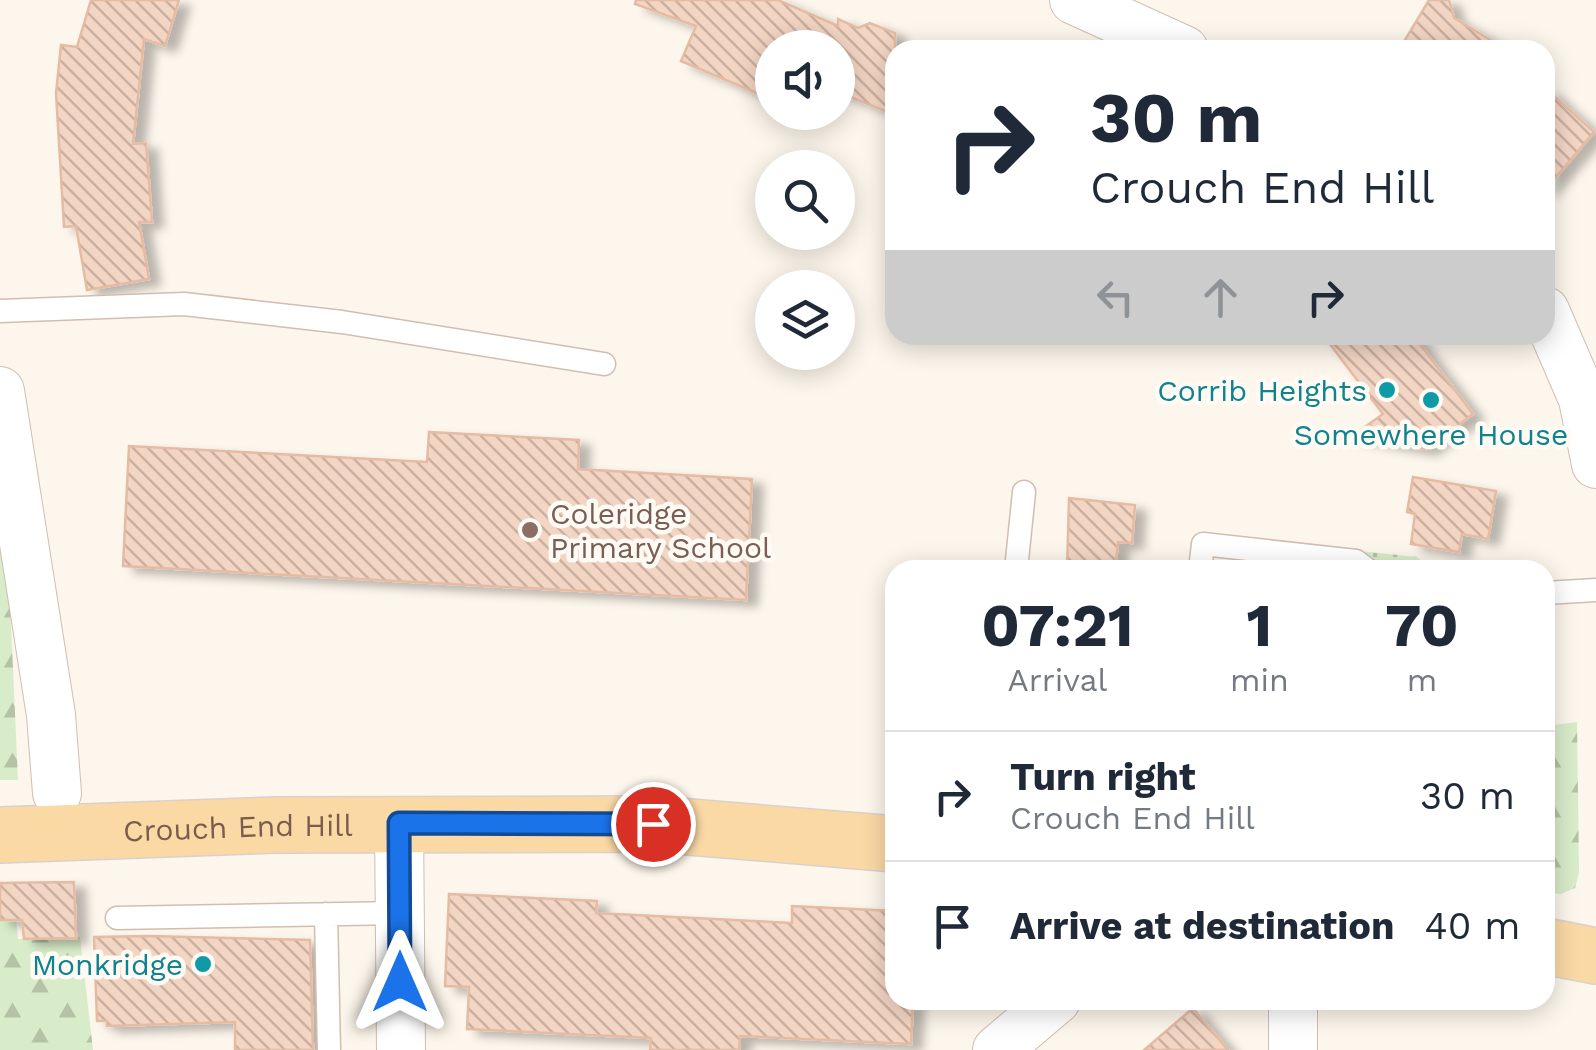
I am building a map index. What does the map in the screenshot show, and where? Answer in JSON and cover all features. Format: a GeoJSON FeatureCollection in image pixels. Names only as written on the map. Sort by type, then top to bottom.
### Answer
{"type":"FeatureCollection","features":[{"type":"Feature","properties":{"kind":"main road","name":"Crouch End Hill"},"geometry":{"type":"LineString","coordinates":[[0,835],[399,823],[653,824],[885,843]]}},
{"type":"Feature","properties":{"kind":"main road"},"geometry":{"type":"LineString","coordinates":[[1555,948],[1596,956]]}},
{"type":"Feature","properties":{"kind":"street"},"geometry":{"type":"LineString","coordinates":[[1074,0],[1162,40]]}},
{"type":"Feature","properties":{"kind":"street"},"geometry":{"type":"LineString","coordinates":[[1555,334],[1583,399],[1596,464]]}},
{"type":"Feature","properties":{"kind":"street"},"geometry":{"type":"LineString","coordinates":[[0,391],[51,715],[57,793]]}},
{"type":"Feature","properties":{"kind":"street"},"geometry":{"type":"LineString","coordinates":[[399,823],[401,1050]]}},
{"type":"Feature","properties":{"kind":"street"},"geometry":{"type":"LineString","coordinates":[[997,1050],[1044,1010]]}},
{"type":"Feature","properties":{"kind":"street"},"geometry":{"type":"LineString","coordinates":[[1293,1010],[1293,1050]]}},
{"type":"Feature","properties":{"kind":"lane"},"geometry":{"type":"LineString","coordinates":[[0,311],[184,304],[342,322],[604,364]]}},
{"type":"Feature","properties":{"kind":"lane"},"geometry":{"type":"LineString","coordinates":[[1017,560],[1024,492]]}},
{"type":"Feature","properties":{"kind":"lane"},"geometry":{"type":"LineString","coordinates":[[1201,560],[1202,544],[1339,560]]}},
{"type":"Feature","properties":{"kind":"lane"},"geometry":{"type":"LineString","coordinates":[[1555,592],[1596,590]]}},
{"type":"Feature","properties":{"kind":"lane"},"geometry":{"type":"LineString","coordinates":[[117,918],[400,913]]}},
{"type":"Feature","properties":{"kind":"lane"},"geometry":{"type":"LineString","coordinates":[[326,914],[329,1050]]}},
{"type":"Feature","properties":{"kind":"green space"},"geometry":{"type":"Polygon","coordinates":[[[1,401],[18,780],[0,780],[1,401]]]}},
{"type":"Feature","properties":{"kind":"green space"},"geometry":{"type":"Polygon","coordinates":[[[1360,551],[1420,560],[1370,560],[1360,551]]]}},
{"type":"Feature","properties":{"kind":"green space"},"geometry":{"type":"Polygon","coordinates":[[[1577,722],[1579,872],[1575,888],[1561,894],[1555,893],[1555,725],[1577,722]]]}},
{"type":"Feature","properties":{"kind":"green space"},"geometry":{"type":"Polygon","coordinates":[[[0,920],[16,920],[18,939],[80,937],[93,1050],[0,1050],[0,920]]]}},
{"type":"Feature","properties":{"kind":"building"},"geometry":{"type":"Polygon","coordinates":[[[91,0],[179,0],[165,46],[144,39],[133,144],[146,143],[152,222],[139,222],[149,279],[87,290],[76,226],[64,227],[56,93],[61,45],[77,47],[91,0]]]}},
{"type":"Feature","properties":{"kind":"building"},"geometry":{"type":"Polygon","coordinates":[[[636,0],[778,0],[838,26],[838,19],[858,28],[870,23],[895,33],[895,40],[885,40],[885,111],[855,99],[855,30],[755,30],[755,92],[681,61],[696,26],[635,4],[636,0]]]}},
{"type":"Feature","properties":{"kind":"building"},"geometry":{"type":"Polygon","coordinates":[[[1429,0],[1449,0],[1454,18],[1490,40],[1405,40],[1429,0]]]}},
{"type":"Feature","properties":{"kind":"building"},"geometry":{"type":"Polygon","coordinates":[[[1555,97],[1594,132],[1555,178],[1555,97]]]}},
{"type":"Feature","properties":{"kind":"building"},"geometry":{"type":"Polygon","coordinates":[[[1331,345],[1421,345],[1473,414],[1426,449],[1352,436],[1383,414],[1331,345]]]}},
{"type":"Feature","properties":{"kind":"building"},"geometry":{"type":"Polygon","coordinates":[[[429,432],[579,440],[578,469],[752,479],[746,600],[123,566],[129,446],[427,462],[429,432]]]}},
{"type":"Feature","properties":{"kind":"building"},"geometry":{"type":"Polygon","coordinates":[[[1413,477],[1496,491],[1488,539],[1462,534],[1459,552],[1411,544],[1415,514],[1407,512],[1413,477]]]}},
{"type":"Feature","properties":{"kind":"building"},"geometry":{"type":"Polygon","coordinates":[[[1069,498],[1135,505],[1132,543],[1118,542],[1116,560],[1067,560],[1069,498]]]}},
{"type":"Feature","properties":{"kind":"building"},"geometry":{"type":"Polygon","coordinates":[[[74,882],[76,938],[24,939],[22,920],[0,920],[0,883],[74,882]]]}},
{"type":"Feature","properties":{"kind":"building"},"geometry":{"type":"Polygon","coordinates":[[[449,894],[597,901],[596,913],[792,923],[792,906],[885,911],[885,1010],[913,1010],[911,1044],[740,1036],[739,1050],[650,1050],[651,1038],[467,1029],[469,987],[445,986],[449,894]]]}},
{"type":"Feature","properties":{"kind":"building","name":"Monkridge"},"geometry":{"type":"Polygon","coordinates":[[[94,937],[310,940],[313,1050],[235,1050],[235,1022],[107,1026],[107,1021],[97,1021],[94,937]]]}},
{"type":"Feature","properties":{"kind":"building"},"geometry":{"type":"Polygon","coordinates":[[[1195,1010],[1228,1050],[1144,1050],[1195,1010]]]}},
{"type":"Feature","properties":{"kind":"place","name":"Corrib Heights"},"geometry":{"type":"Point","coordinates":[1387,390]}},
{"type":"Feature","properties":{"kind":"place","name":"Somewhere House"},"geometry":{"type":"Point","coordinates":[1431,400]}},
{"type":"Feature","properties":{"kind":"place","name":"Coleridge Primary School"},"geometry":{"type":"Point","coordinates":[530,530]}},
{"type":"Feature","properties":{"kind":"place","name":"Monkridge"},"geometry":{"type":"Point","coordinates":[203,964]}},
{"type":"Feature","properties":{"kind":"route"},"geometry":{"type":"LineString","coordinates":[[400,982],[399,823],[653,824]]}}]}
